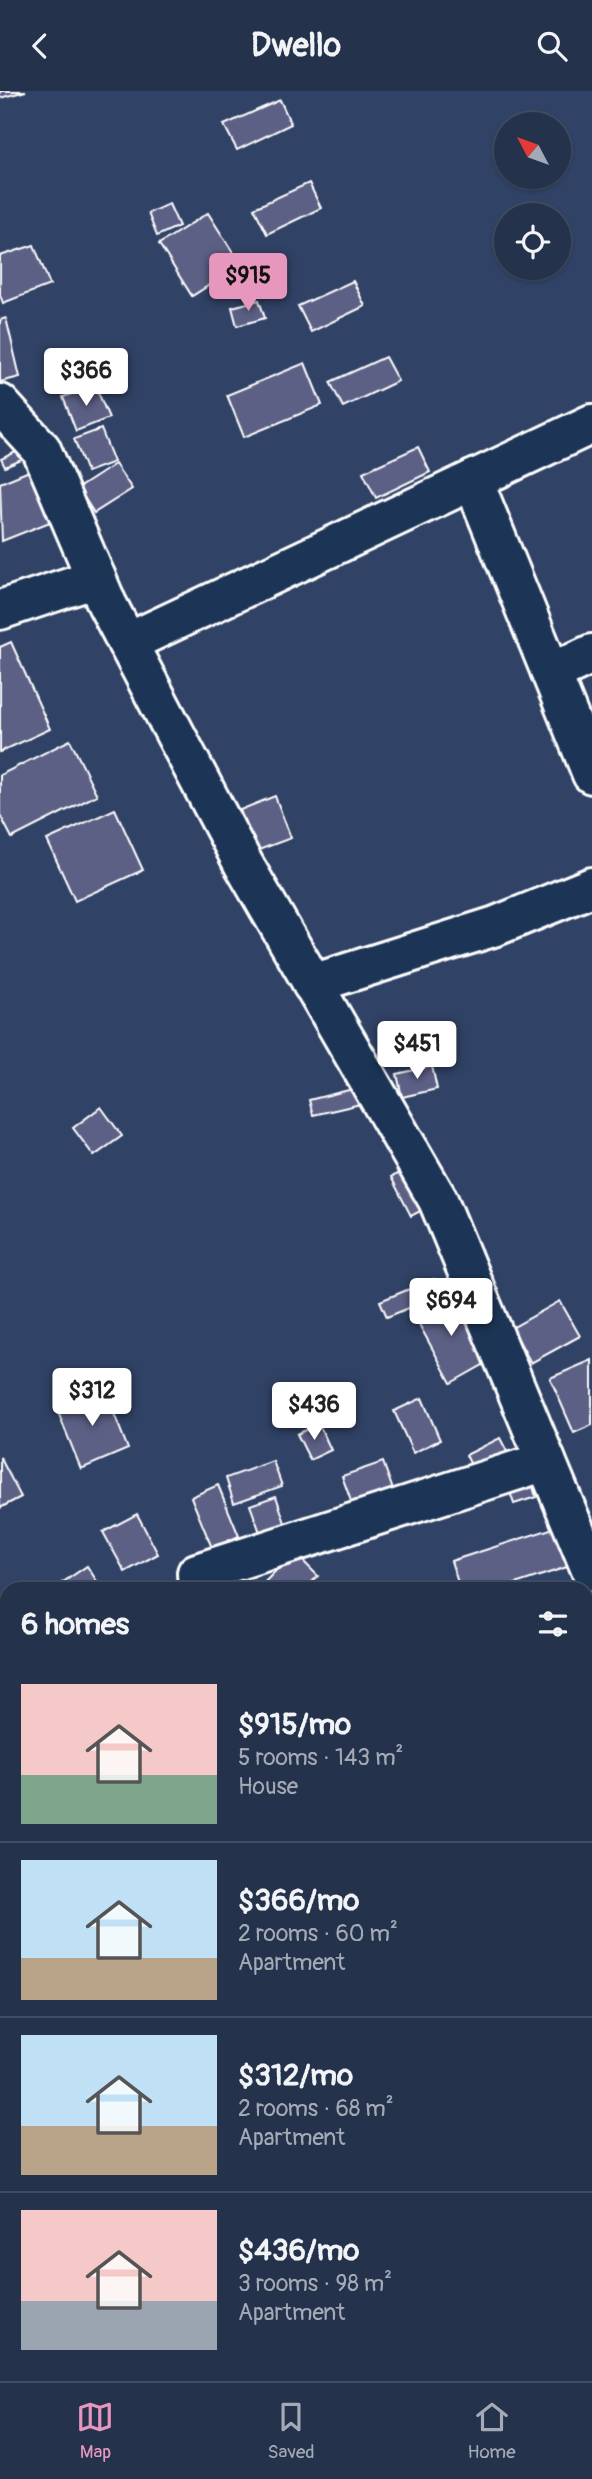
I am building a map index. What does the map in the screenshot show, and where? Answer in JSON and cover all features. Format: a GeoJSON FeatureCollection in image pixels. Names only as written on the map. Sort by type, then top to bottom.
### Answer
{"type":"FeatureCollection","features":[{"type":"Feature","properties":{"kind":"street"},"geometry":{"type":"LineString","coordinates":[[0,404],[41,449],[127,643],[244,865],[438,1201],[592,1572]]}},
{"type":"Feature","properties":{"kind":"street"},"geometry":{"type":"LineString","coordinates":[[127,643],[592,424]]}},
{"type":"Feature","properties":{"kind":"street"},"geometry":{"type":"LineString","coordinates":[[473,480],[592,774]]}},
{"type":"Feature","properties":{"kind":"street"},"geometry":{"type":"LineString","coordinates":[[0,611],[96,578]]}},
{"type":"Feature","properties":{"kind":"street"},"geometry":{"type":"LineString","coordinates":[[551,673],[592,655]]}},
{"type":"Feature","properties":{"kind":"street"},"geometry":{"type":"LineString","coordinates":[[312,984],[496,926],[592,887]]}},
{"type":"Feature","properties":{"kind":"street"},"geometry":{"type":"LineString","coordinates":[[198,1582],[197,1573],[546,1461]]}},
{"type":"Feature","properties":{"kind":"building"},"geometry":{"type":"Polygon","coordinates":[[[0,91],[26,91],[0,98],[0,91]]]}},
{"type":"Feature","properties":{"kind":"building"},"geometry":{"type":"Polygon","coordinates":[[[280,100],[291,124],[237,150],[224,125],[280,100]]]}},
{"type":"Feature","properties":{"kind":"building"},"geometry":{"type":"Polygon","coordinates":[[[309,183],[321,208],[267,234],[254,208],[309,183]]]}},
{"type":"Feature","properties":{"kind":"building"},"geometry":{"type":"Polygon","coordinates":[[[169,204],[179,226],[157,236],[148,213],[169,204]]]}},
{"type":"Feature","properties":{"kind":"building"},"geometry":{"type":"Polygon","coordinates":[[[208,213],[241,265],[192,296],[159,244],[208,213]]]}},
{"type":"Feature","properties":{"kind":"building"},"geometry":{"type":"Polygon","coordinates":[[[34,245],[50,285],[3,303],[0,295],[0,256],[34,245]]]}},
{"type":"Feature","properties":{"kind":"building"},"geometry":{"type":"Polygon","coordinates":[[[353,281],[365,306],[311,332],[298,306],[353,281]]]}},
{"type":"Feature","properties":{"kind":"building"},"geometry":{"type":"Polygon","coordinates":[[[259,300],[265,318],[237,326],[232,307],[259,300]]]}},
{"type":"Feature","properties":{"kind":"building"},"geometry":{"type":"Polygon","coordinates":[[[6,318],[20,377],[0,382],[0,320],[6,318]]]}},
{"type":"Feature","properties":{"kind":"building"},"geometry":{"type":"Polygon","coordinates":[[[385,357],[398,381],[343,407],[330,382],[385,357]]]}},
{"type":"Feature","properties":{"kind":"building"},"geometry":{"type":"Polygon","coordinates":[[[305,363],[322,405],[244,437],[227,395],[305,363]]]}},
{"type":"Feature","properties":{"kind":"building"},"geometry":{"type":"Polygon","coordinates":[[[95,385],[109,418],[76,431],[63,397],[95,385]]]}},
{"type":"Feature","properties":{"kind":"building"},"geometry":{"type":"Polygon","coordinates":[[[101,429],[114,462],[87,472],[74,439],[101,429]]]}},
{"type":"Feature","properties":{"kind":"building"},"geometry":{"type":"Polygon","coordinates":[[[26,447],[31,456],[5,467],[1,459],[26,447]]]}},
{"type":"Feature","properties":{"kind":"building"},"geometry":{"type":"Polygon","coordinates":[[[418,447],[430,472],[376,498],[363,472],[418,447]]]}},
{"type":"Feature","properties":{"kind":"building"},"geometry":{"type":"Polygon","coordinates":[[[115,464],[132,489],[94,513],[78,488],[115,464]]]}},
{"type":"Feature","properties":{"kind":"building"},"geometry":{"type":"Polygon","coordinates":[[[34,469],[55,520],[2,541],[0,483],[34,469]]]}},
{"type":"Feature","properties":{"kind":"building"},"geometry":{"type":"Polygon","coordinates":[[[11,642],[50,729],[0,752],[0,647],[11,642]]]}},
{"type":"Feature","properties":{"kind":"building"},"geometry":{"type":"Polygon","coordinates":[[[70,740],[97,795],[12,838],[0,815],[0,775],[70,740]]]}},
{"type":"Feature","properties":{"kind":"building"},"geometry":{"type":"Polygon","coordinates":[[[275,796],[291,838],[256,851],[240,810],[275,796]]]}},
{"type":"Feature","properties":{"kind":"building"},"geometry":{"type":"Polygon","coordinates":[[[115,809],[143,870],[75,901],[47,840],[115,809]]]}},
{"type":"Feature","properties":{"kind":"building"},"geometry":{"type":"Polygon","coordinates":[[[432,1066],[437,1089],[402,1097],[397,1074],[432,1066]]]}},
{"type":"Feature","properties":{"kind":"building"},"geometry":{"type":"Polygon","coordinates":[[[361,1087],[365,1103],[313,1115],[309,1100],[361,1087]]]}},
{"type":"Feature","properties":{"kind":"building"},"geometry":{"type":"Polygon","coordinates":[[[101,1107],[122,1136],[94,1156],[73,1128],[101,1107]]]}},
{"type":"Feature","properties":{"kind":"building"},"geometry":{"type":"Polygon","coordinates":[[[409,1168],[428,1207],[411,1216],[391,1177],[409,1168]]]}},
{"type":"Feature","properties":{"kind":"building"},"geometry":{"type":"Polygon","coordinates":[[[434,1279],[441,1295],[387,1317],[380,1301],[434,1279]]]}},
{"type":"Feature","properties":{"kind":"building"},"geometry":{"type":"Polygon","coordinates":[[[452,1294],[488,1362],[451,1383],[414,1315],[452,1294]]]}},
{"type":"Feature","properties":{"kind":"building"},"geometry":{"type":"Polygon","coordinates":[[[560,1301],[580,1336],[531,1363],[512,1328],[560,1301]]]}},
{"type":"Feature","properties":{"kind":"building"},"geometry":{"type":"Polygon","coordinates":[[[592,1360],[592,1425],[574,1433],[550,1378],[592,1360]]]}},
{"type":"Feature","properties":{"kind":"building"},"geometry":{"type":"Polygon","coordinates":[[[104,1388],[128,1449],[81,1469],[56,1407],[104,1388]]]}},
{"type":"Feature","properties":{"kind":"building"},"geometry":{"type":"Polygon","coordinates":[[[422,1398],[440,1440],[413,1453],[394,1411],[422,1398]]]}},
{"type":"Feature","properties":{"kind":"building"},"geometry":{"type":"Polygon","coordinates":[[[319,1424],[331,1450],[310,1460],[297,1434],[319,1424]]]}},
{"type":"Feature","properties":{"kind":"building"},"geometry":{"type":"Polygon","coordinates":[[[500,1438],[514,1465],[479,1482],[466,1455],[500,1438]]]}},
{"type":"Feature","properties":{"kind":"building"},"geometry":{"type":"Polygon","coordinates":[[[0,1457],[21,1497],[0,1508],[0,1457]]]}},
{"type":"Feature","properties":{"kind":"building"},"geometry":{"type":"Polygon","coordinates":[[[273,1461],[282,1486],[234,1503],[226,1478],[273,1461]]]}},
{"type":"Feature","properties":{"kind":"building"},"geometry":{"type":"Polygon","coordinates":[[[383,1462],[397,1501],[356,1515],[342,1476],[383,1462]]]}},
{"type":"Feature","properties":{"kind":"building"},"geometry":{"type":"Polygon","coordinates":[[[529,1473],[536,1497],[514,1504],[506,1480],[529,1473]]]}},
{"type":"Feature","properties":{"kind":"building"},"geometry":{"type":"Polygon","coordinates":[[[218,1485],[239,1536],[212,1548],[191,1497],[218,1485]]]}},
{"type":"Feature","properties":{"kind":"building"},"geometry":{"type":"Polygon","coordinates":[[[276,1496],[286,1526],[261,1535],[250,1505],[276,1496]]]}},
{"type":"Feature","properties":{"kind":"building"},"geometry":{"type":"Polygon","coordinates":[[[137,1514],[158,1554],[125,1572],[103,1532],[137,1514]]]}},
{"type":"Feature","properties":{"kind":"building"},"geometry":{"type":"Polygon","coordinates":[[[560,1526],[573,1565],[521,1582],[458,1582],[451,1561],[560,1526]]]}},
{"type":"Feature","properties":{"kind":"building"},"geometry":{"type":"Polygon","coordinates":[[[294,1552],[318,1576],[312,1582],[265,1582],[294,1552]]]}},
{"type":"Feature","properties":{"kind":"building"},"geometry":{"type":"Polygon","coordinates":[[[87,1566],[97,1582],[63,1582],[87,1566]]]}}]}
